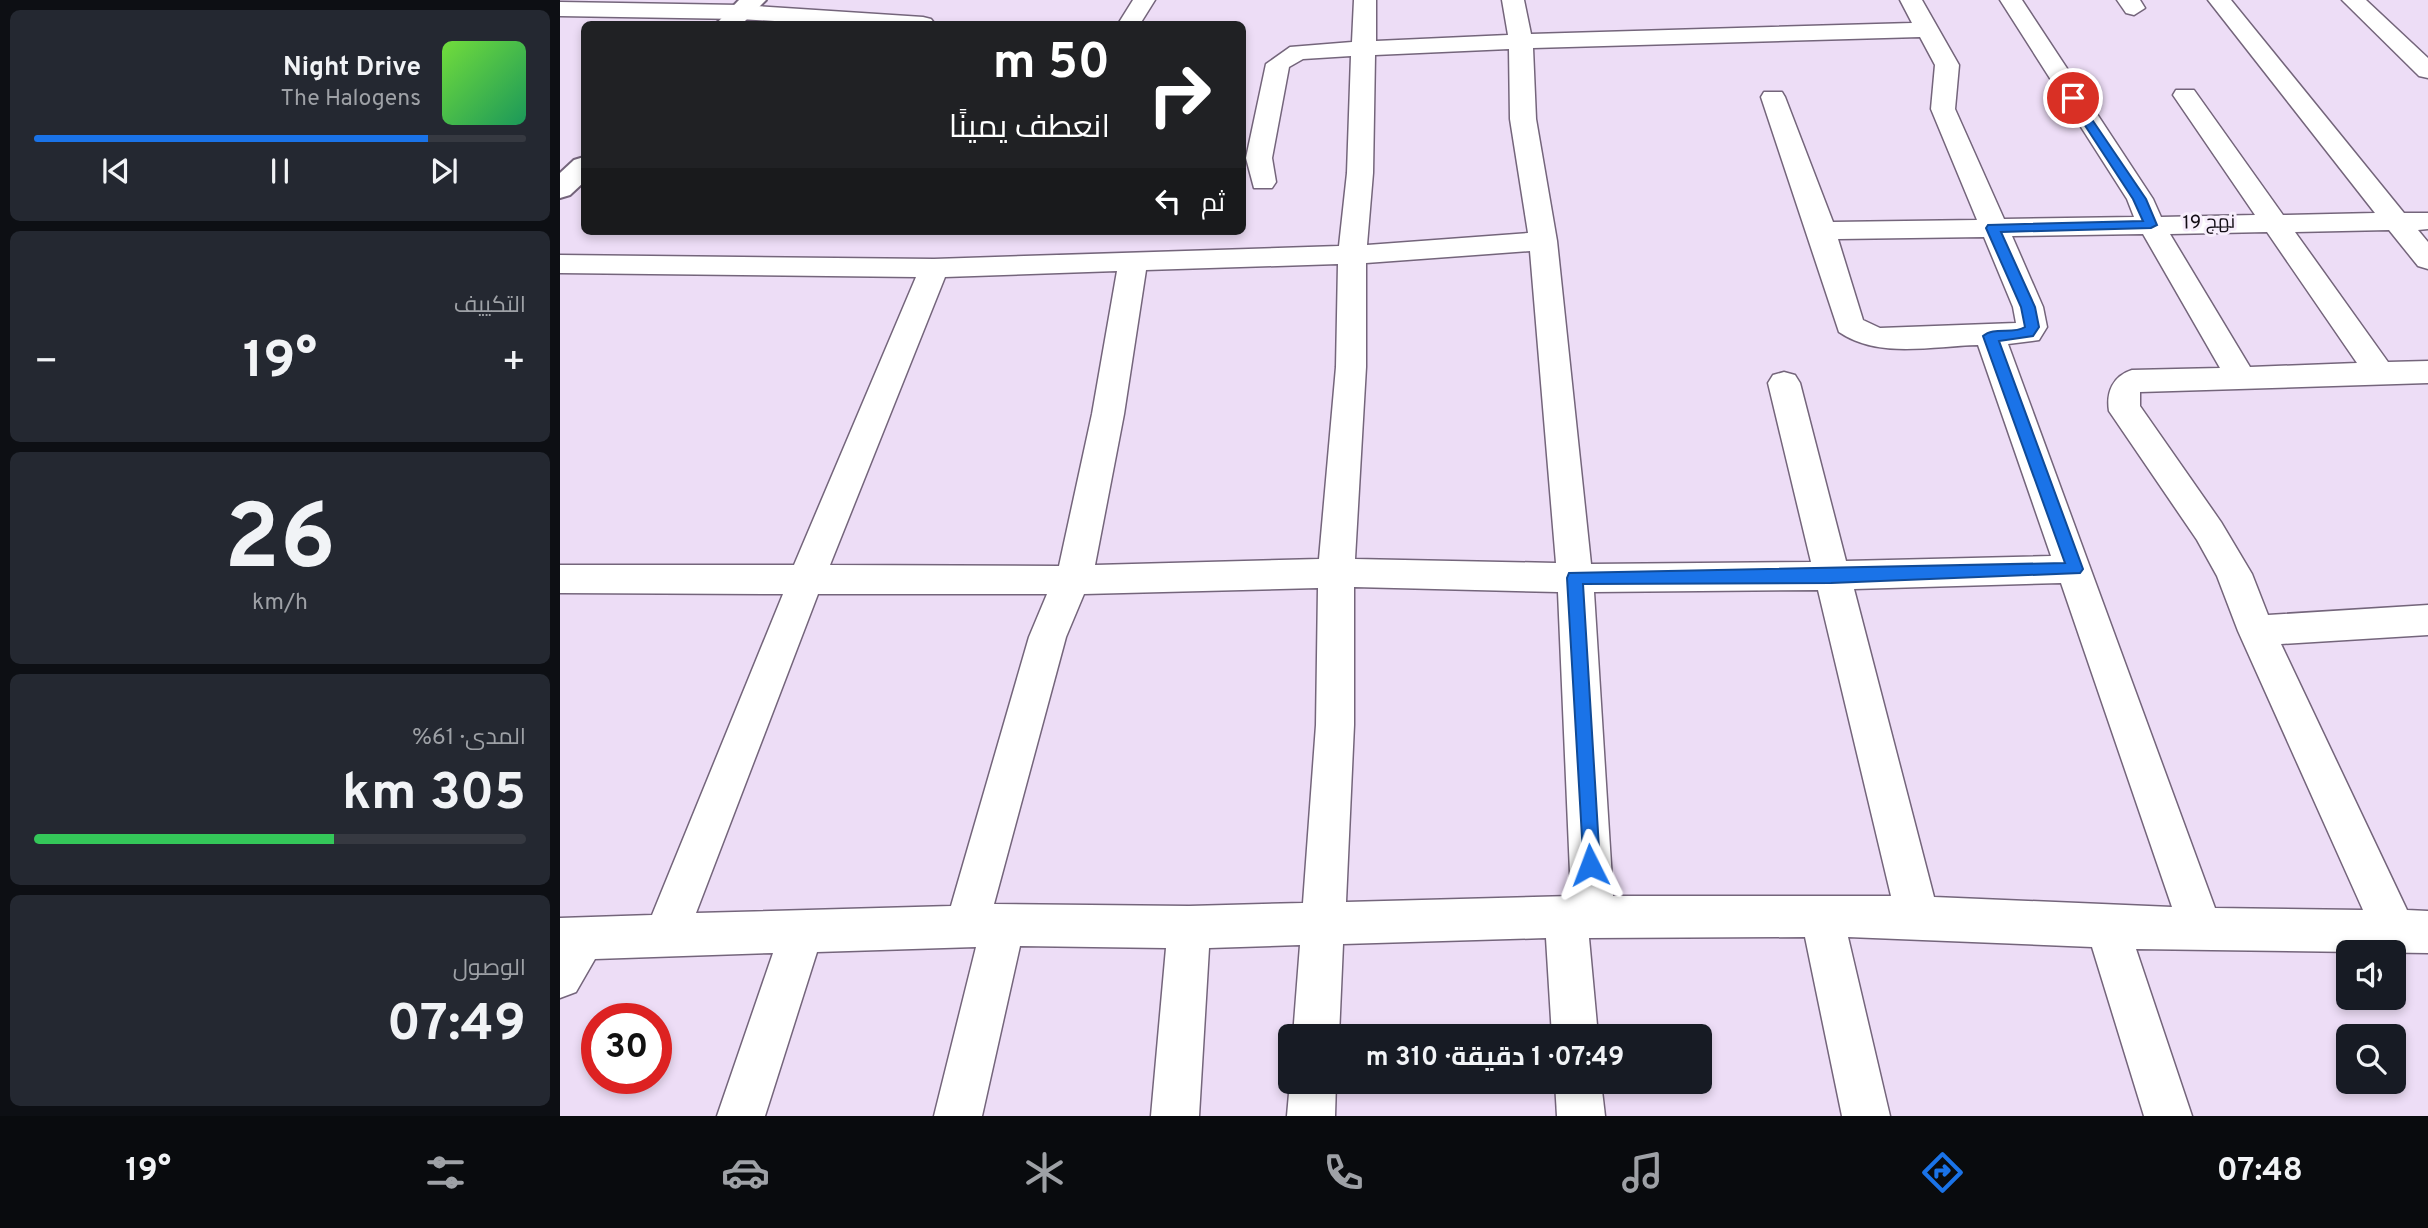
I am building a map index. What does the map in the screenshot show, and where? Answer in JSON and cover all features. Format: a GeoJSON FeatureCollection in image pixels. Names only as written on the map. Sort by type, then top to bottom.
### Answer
{"type":"FeatureCollection","features":[{"type":"Feature","properties":{"kind":"main road"},"geometry":{"type":"LineString","coordinates":[[560,189],[581,169]]}},
{"type":"Feature","properties":{"kind":"street"},"geometry":{"type":"LineString","coordinates":[[867,21],[885,0]]}},
{"type":"Feature","properties":{"kind":"street"},"geometry":{"type":"LineString","coordinates":[[1131,21],[1144,0]]}},
{"type":"Feature","properties":{"kind":"street"},"geometry":{"type":"LineString","coordinates":[[1317,1024],[1335,725],[1336,573],[1351,367],[1352,254],[1360,173],[1365,0]]}},
{"type":"Feature","properties":{"kind":"street"},"geometry":{"type":"LineString","coordinates":[[1513,0],[1521,41],[1523,118],[1543,241],[1575,578],[1580,917],[1576,1024]]}},
{"type":"Feature","properties":{"kind":"street"},"geometry":{"type":"LineString","coordinates":[[1773,97],[1822,231],[1850,325],[1858,332],[1880,338],[2028,333],[2032,327],[2028,307],[1943,109],[1941,92],[1948,74],[1947,65],[1911,0]]}},
{"type":"Feature","properties":{"kind":"street"},"geometry":{"type":"LineString","coordinates":[[2011,0],[2140,199],[2151,225],[2243,380]]}},
{"type":"Feature","properties":{"kind":"street"},"geometry":{"type":"LineString","coordinates":[[2219,0],[2254,47],[2428,260]]}},
{"type":"Feature","properties":{"kind":"street"},"geometry":{"type":"LineString","coordinates":[[2353,0],[2416,47],[2428,71]]}},
{"type":"Feature","properties":{"kind":"street"},"geometry":{"type":"LineString","coordinates":[[560,9],[741,12],[854,21]]}},
{"type":"Feature","properties":{"kind":"street"},"geometry":{"type":"LineString","coordinates":[[1255,166],[1278,64],[1298,51],[1521,41],[1927,30]]}},
{"type":"Feature","properties":{"kind":"street"},"geometry":{"type":"LineString","coordinates":[[2185,95],[2270,221],[2380,374]]}},
{"type":"Feature","properties":{"kind":"street","name":"نهج 19"},"geometry":{"type":"LineString","coordinates":[[1822,231],[2270,221],[2428,221]]}},
{"type":"Feature","properties":{"kind":"street"},"geometry":{"type":"LineString","coordinates":[[560,264],[934,268],[1352,254],[1543,241]]}},
{"type":"Feature","properties":{"kind":"street"},"geometry":{"type":"LineString","coordinates":[[958,1116],[985,925],[992,820],[1052,625],[1064,593],[1074,580],[1108,414],[1133,260]]}},
{"type":"Feature","properties":{"kind":"street"},"geometry":{"type":"LineString","coordinates":[[666,934],[806,580],[934,268]]}},
{"type":"Feature","properties":{"kind":"street"},"geometry":{"type":"LineString","coordinates":[[1990,336],[2202,929]]}},
{"type":"Feature","properties":{"kind":"street"},"geometry":{"type":"LineString","coordinates":[[560,976],[571,939],[985,925],[1189,927],[1580,917],[1918,916],[2107,927],[2411,932],[2256,631],[2234,574],[2209,531],[2125,411],[2122,397],[2125,388],[2132,381],[2243,380],[2428,372]]}},
{"type":"Feature","properties":{"kind":"street"},"geometry":{"type":"LineString","coordinates":[[1784,383],[1918,916]]}},
{"type":"Feature","properties":{"kind":"street"},"geometry":{"type":"LineString","coordinates":[[560,579],[1074,580],[1336,573],[1575,578],[1831,576],[2075,569]]}},
{"type":"Feature","properties":{"kind":"street"},"geometry":{"type":"LineString","coordinates":[[2256,631],[2428,620]]}},
{"type":"Feature","properties":{"kind":"street"},"geometry":{"type":"LineString","coordinates":[[1822,916],[1866,1116]]}},
{"type":"Feature","properties":{"kind":"street"},"geometry":{"type":"LineString","coordinates":[[1175,1116],[1189,927]]}},
{"type":"Feature","properties":{"kind":"street"},"geometry":{"type":"LineString","coordinates":[[2107,927],[2168,1116]]}},
{"type":"Feature","properties":{"kind":"street"},"geometry":{"type":"LineString","coordinates":[[741,1116],[802,931]]}},
{"type":"Feature","properties":{"kind":"street"},"geometry":{"type":"LineString","coordinates":[[1311,1116],[1312,1094]]}},
{"type":"Feature","properties":{"kind":"street"},"geometry":{"type":"LineString","coordinates":[[1579,1094],[1581,1116]]}},
{"type":"Feature","properties":{"kind":"route"},"geometry":{"type":"LineString","coordinates":[[1590,865],[1575,578],[1831,576],[2075,569],[1990,336],[2028,333],[2032,327],[2028,307],[1993,228],[2151,225],[2140,199],[2073,98]]}}]}
